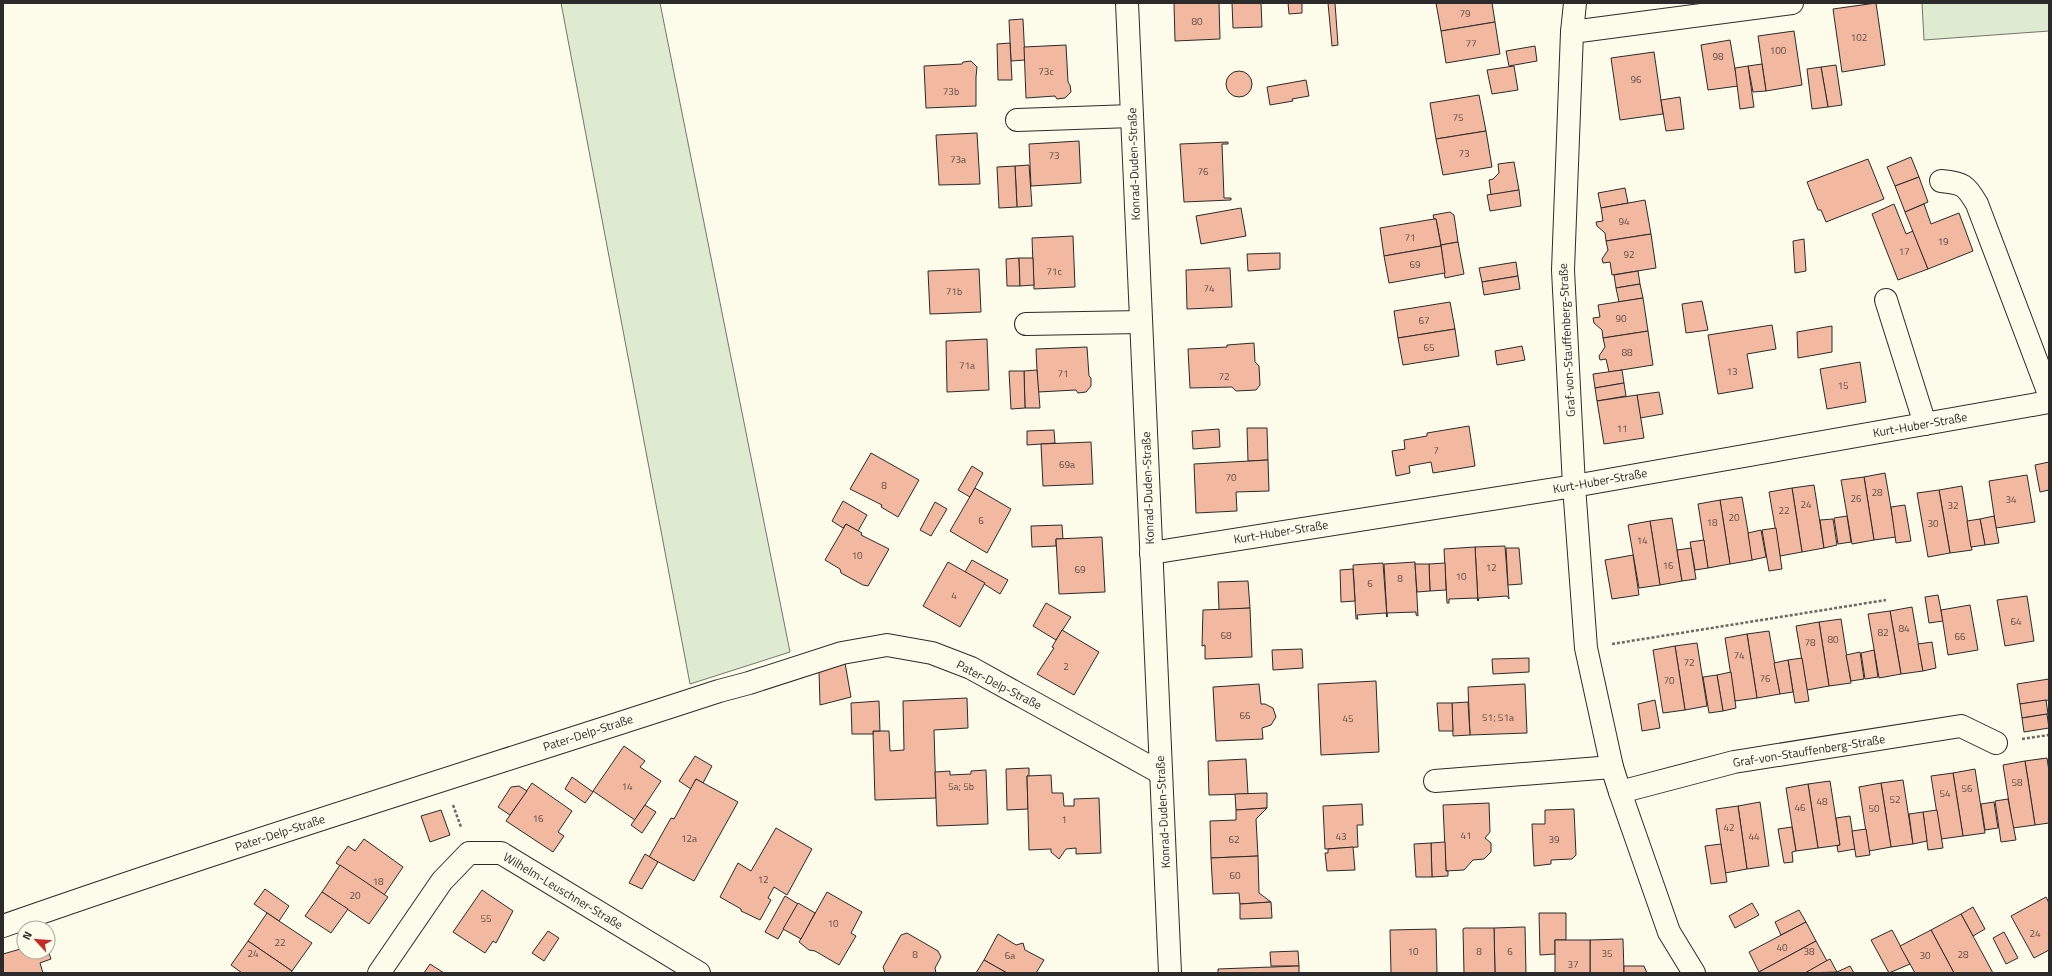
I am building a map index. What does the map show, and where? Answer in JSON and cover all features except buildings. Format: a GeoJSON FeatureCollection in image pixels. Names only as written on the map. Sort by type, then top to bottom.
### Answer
{"type":"FeatureCollection","features":[{"type":"Feature","properties":{"kind":"street","name":"Konrad-Duden-Straße"},"geometry":{"type":"LineString","coordinates":[[1127,3],[1170,973]]}},
{"type":"Feature","properties":{"kind":"street","name":"Graf-von-Stauffenberg-Straße"},"geometry":{"type":"LineString","coordinates":[[1575,3],[1572,32],[1563,270],[1574,486],[1586,648],[1612,767],[1620,792],[1669,932],[1694,973]]}},
{"type":"Feature","properties":{"kind":"street"},"geometry":{"type":"LineString","coordinates":[[1572,32],[1792,3]]}},
{"type":"Feature","properties":{"kind":"street"},"geometry":{"type":"LineString","coordinates":[[1017,120],[1132,116]]}},
{"type":"Feature","properties":{"kind":"street"},"geometry":{"type":"LineString","coordinates":[[1941,180],[1960,183],[1968,189],[1977,204],[2049,394]]}},
{"type":"Feature","properties":{"kind":"street"},"geometry":{"type":"LineString","coordinates":[[1886,300],[1926,424]]}},
{"type":"Feature","properties":{"kind":"street"},"geometry":{"type":"LineString","coordinates":[[1026,324],[1141,322]]}},
{"type":"Feature","properties":{"kind":"street","name":"Kurt-Huber-Straße"},"geometry":{"type":"LineString","coordinates":[[1151,553],[1574,486],[2049,402]]}},
{"type":"Feature","properties":{"kind":"street","name":"Pater-Delp-Straße"},"geometry":{"type":"LineString","coordinates":[[3,926],[255,840],[448,780],[719,690],[749,683],[842,653],[887,645],[932,654],[971,668],[1161,773]]}},
{"type":"Feature","properties":{"kind":"street","name":"Graf-von-Stauffenberg-Straße"},"geometry":{"type":"LineString","coordinates":[[1620,792],[1734,762],[1961,726],[1996,743]]}},
{"type":"Feature","properties":{"kind":"street"},"geometry":{"type":"LineString","coordinates":[[1435,781],[1612,767]]}},
{"type":"Feature","properties":{"kind":"street"},"geometry":{"type":"LineString","coordinates":[[379,973],[442,881],[469,853]]}},
{"type":"Feature","properties":{"kind":"street","name":"Wilhelm-Leuschner-Straße"},"geometry":{"type":"LineString","coordinates":[[469,853],[501,853],[699,973]]}},
{"type":"Feature","properties":{"kind":"path"},"geometry":{"type":"LineString","coordinates":[[1586,648],[1886,600]]}},
{"type":"Feature","properties":{"kind":"path"},"geometry":{"type":"LineString","coordinates":[[448,780],[450,794],[469,853]]}},
{"type":"Feature","properties":{"kind":"green space"},"geometry":{"type":"Polygon","coordinates":[[[561,3],[660,3],[790,652],[690,684],[561,3]]]}},
{"type":"Feature","properties":{"kind":"green space"},"geometry":{"type":"Polygon","coordinates":[[[1922,3],[2049,3],[2049,31],[1924,40],[1922,3]]]}}]}
